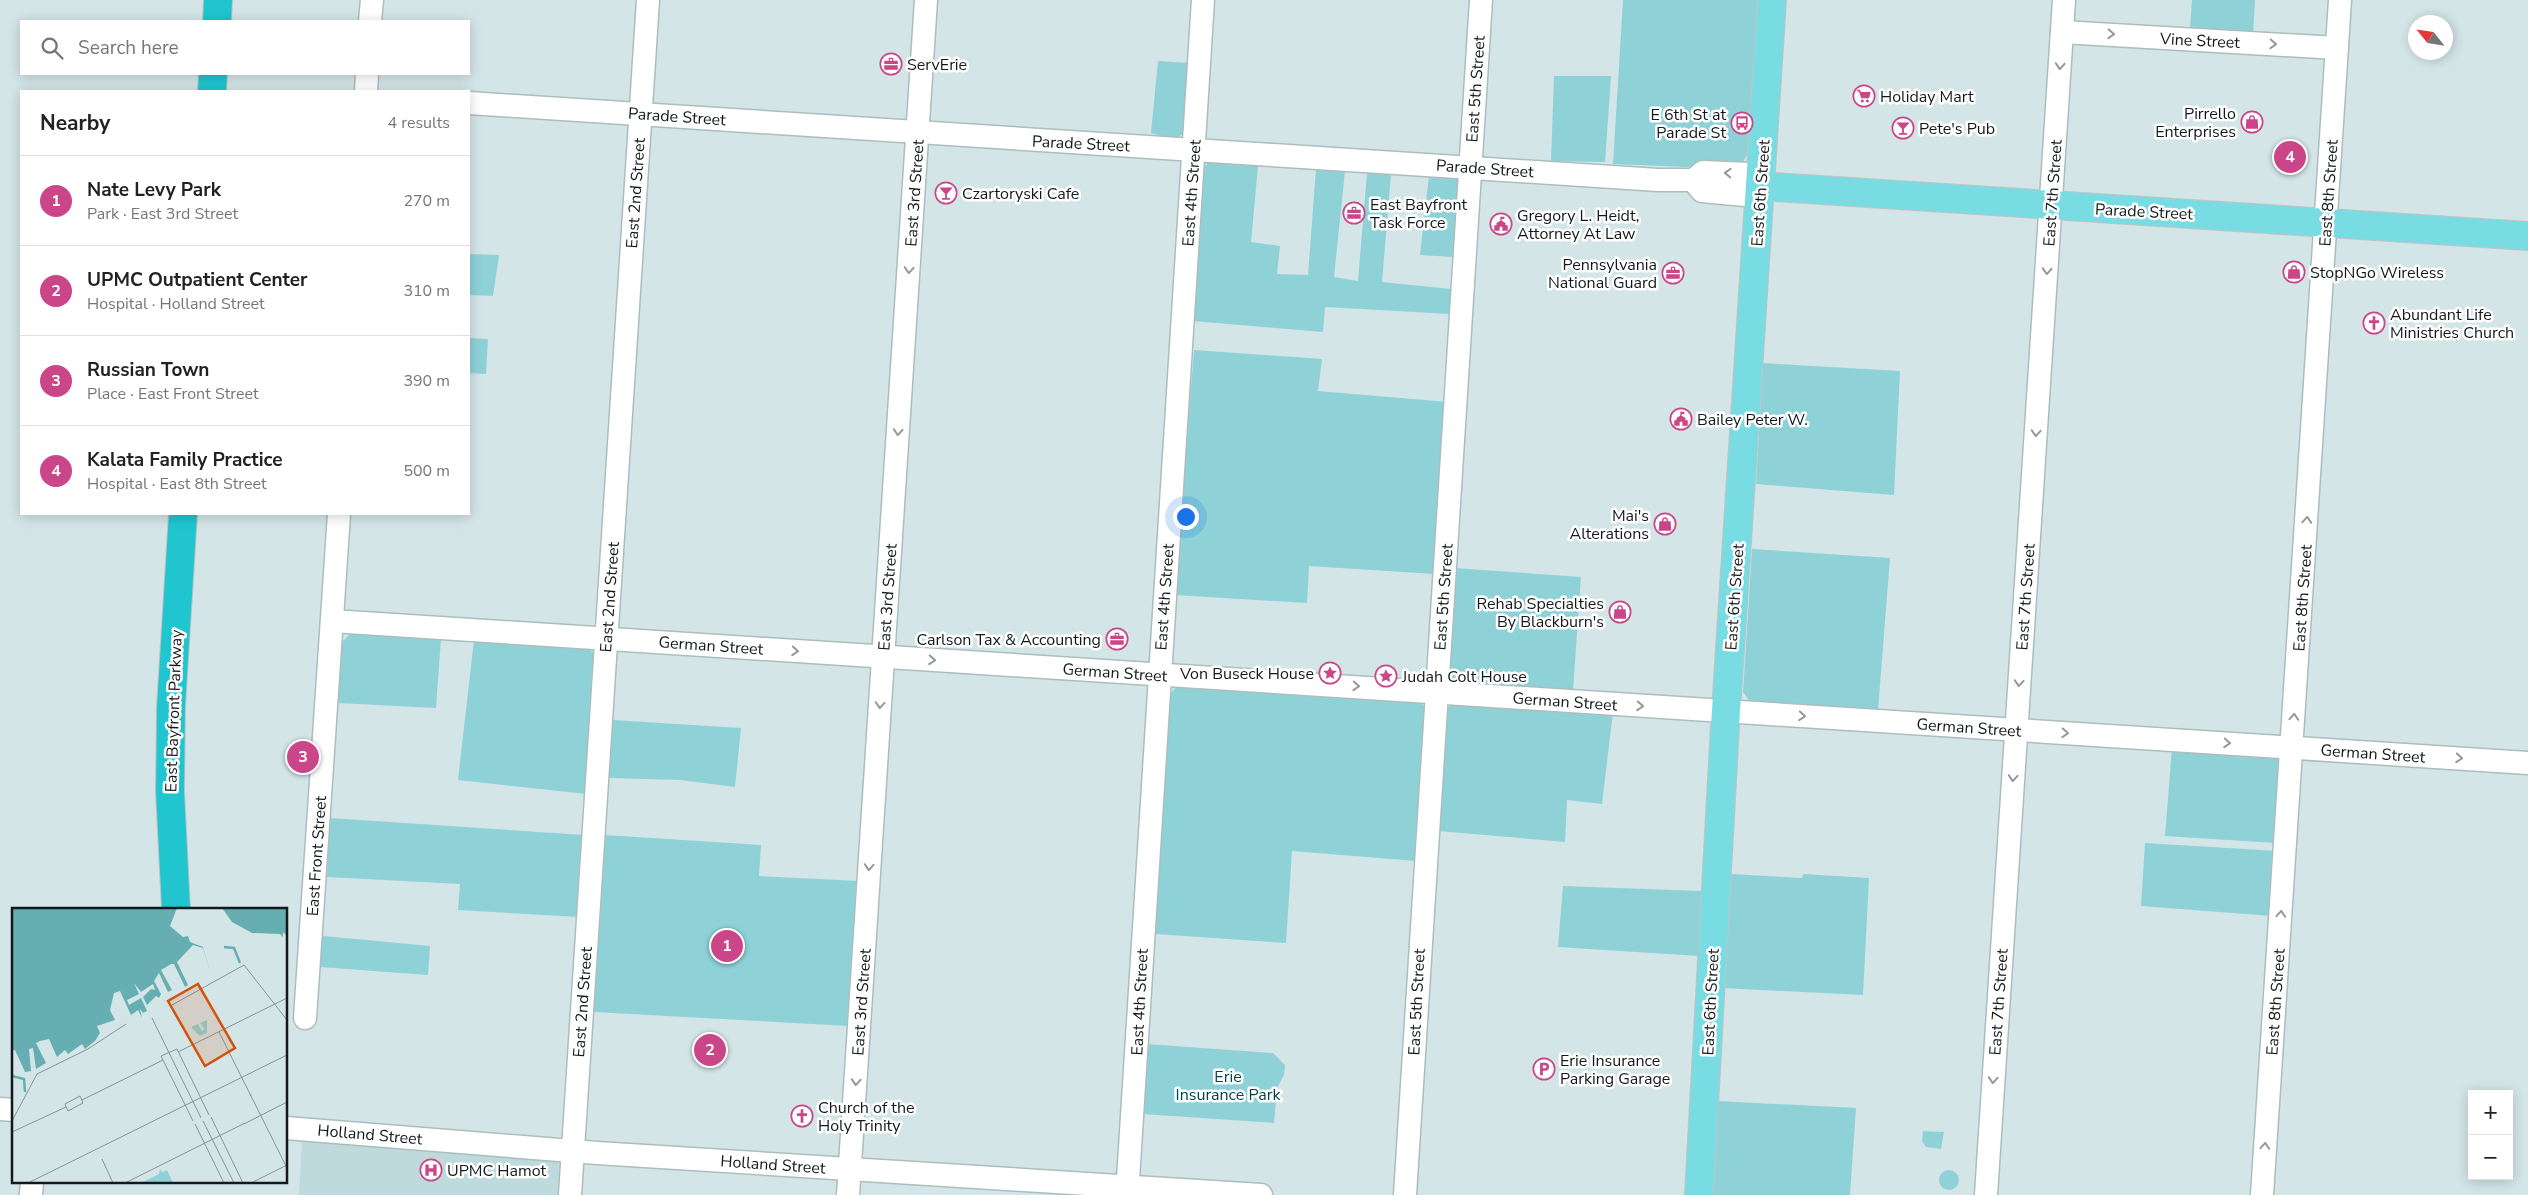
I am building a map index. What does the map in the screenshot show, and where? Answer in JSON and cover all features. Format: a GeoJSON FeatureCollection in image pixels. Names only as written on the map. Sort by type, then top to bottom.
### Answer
{"type":"FeatureCollection","features":[{"type":"Feature","properties":{"kind":"highway"},"geometry":{"type":"LineString","coordinates":[[217,20],[218,0]]}},
{"type":"Feature","properties":{"kind":"highway"},"geometry":{"type":"LineString","coordinates":[[212,90],[213,75]]}},
{"type":"Feature","properties":{"kind":"highway","name":"East Bayfront Parkway"},"geometry":{"type":"LineString","coordinates":[[176,908],[170,792],[171,707],[183,515]]}},
{"type":"Feature","properties":{"kind":"main road","name":"East 6th Street"},"geometry":{"type":"LineString","coordinates":[[1698,1195],[1726,712],[1772,0]]}},
{"type":"Feature","properties":{"kind":"main road","name":"Parade Street"},"geometry":{"type":"LineString","coordinates":[[1760,186],[2528,236]]}},
{"type":"Feature","properties":{"kind":"street"},"geometry":{"type":"LineString","coordinates":[[370,20],[372,0]]}},
{"type":"Feature","properties":{"kind":"street","name":"East 2nd Street"},"geometry":{"type":"LineString","coordinates":[[570,1195],[648,0]]}},
{"type":"Feature","properties":{"kind":"street","name":"East 3rd Street"},"geometry":{"type":"LineString","coordinates":[[848,1195],[926,0]]}},
{"type":"Feature","properties":{"kind":"street","name":"East 4th Street"},"geometry":{"type":"LineString","coordinates":[[1127,1191],[1203,0]]}},
{"type":"Feature","properties":{"kind":"street","name":"East 5th Street"},"geometry":{"type":"LineString","coordinates":[[1405,1195],[1481,0]]}},
{"type":"Feature","properties":{"kind":"street","name":"East 7th Street"},"geometry":{"type":"LineString","coordinates":[[1986,1195],[2064,0]]}},
{"type":"Feature","properties":{"kind":"street","name":"East 8th Street"},"geometry":{"type":"LineString","coordinates":[[2262,1195],[2340,0]]}},
{"type":"Feature","properties":{"kind":"street","name":"Vine Street"},"geometry":{"type":"LineString","coordinates":[[2062,32],[2337,48]]}},
{"type":"Feature","properties":{"kind":"street"},"geometry":{"type":"LineString","coordinates":[[366,90],[367,75]]}},
{"type":"Feature","properties":{"kind":"street","name":"Parade Street"},"geometry":{"type":"LineString","coordinates":[[470,103],[640,113],[918,134],[1693,180],[1703,172],[1748,174],[1760,186]]}},
{"type":"Feature","properties":{"kind":"street","name":"East Front Street"},"geometry":{"type":"LineString","coordinates":[[306,1018],[339,515]]}},
{"type":"Feature","properties":{"kind":"street","name":"German Street"},"geometry":{"type":"LineString","coordinates":[[332,621],[2528,763]]}},
{"type":"Feature","properties":{"kind":"street","name":"Holland Street"},"geometry":{"type":"LineString","coordinates":[[288,1128],[572,1151],[850,1169],[1127,1191],[1261,1195]]}},
{"type":"Feature","properties":{"kind":"street"},"geometry":{"type":"LineString","coordinates":[[31,1195],[32,1182]]}},
{"type":"Feature","properties":{"kind":"shaded area","name":"UPMC Hamot"},"geometry":{"type":"Polygon","coordinates":[[[302,1141],[555,1159],[562,1168],[561,1195],[299,1195],[302,1141]]]}},
{"type":"Feature","properties":{"kind":"green space"},"geometry":{"type":"Polygon","coordinates":[[[1623,0],[1758,0],[1749,141],[1747,155],[1743,162],[1686,167],[1613,164],[1623,0]]]}},
{"type":"Feature","properties":{"kind":"green space"},"geometry":{"type":"Polygon","coordinates":[[[2192,0],[2255,0],[2253,34],[2190,29],[2192,0]]]}},
{"type":"Feature","properties":{"kind":"green space"},"geometry":{"type":"Polygon","coordinates":[[[1158,61],[1189,63],[1185,129],[1182,134],[1174,138],[1151,133],[1158,61]]]}},
{"type":"Feature","properties":{"kind":"green space"},"geometry":{"type":"Polygon","coordinates":[[[1554,76],[1611,76],[1605,162],[1551,161],[1554,76]]]}},
{"type":"Feature","properties":{"kind":"green space"},"geometry":{"type":"Polygon","coordinates":[[[1226,160],[1238,164],[1258,166],[1251,242],[1280,246],[1277,274],[1308,275],[1316,169],[1345,171],[1334,277],[1358,281],[1367,173],[1391,174],[1382,282],[1451,289],[1450,314],[1325,307],[1323,332],[1193,321],[1204,167],[1209,161],[1226,160]]]}},
{"type":"Feature","properties":{"kind":"green space"},"geometry":{"type":"Polygon","coordinates":[[[1429,176],[1456,178],[1458,182],[1453,257],[1420,255],[1429,176]]]}},
{"type":"Feature","properties":{"kind":"green space"},"geometry":{"type":"Polygon","coordinates":[[[470,254],[499,255],[493,296],[470,295],[470,254]]]}},
{"type":"Feature","properties":{"kind":"green space"},"geometry":{"type":"Polygon","coordinates":[[[470,338],[488,339],[486,374],[470,373],[470,338]]]}},
{"type":"Feature","properties":{"kind":"green space"},"geometry":{"type":"Polygon","coordinates":[[[1194,350],[1322,359],[1318,391],[1448,402],[1434,574],[1309,566],[1307,603],[1175,595],[1194,350]]]}},
{"type":"Feature","properties":{"kind":"green space"},"geometry":{"type":"Polygon","coordinates":[[[1763,363],[1900,371],[1894,495],[1756,484],[1763,363]]]}},
{"type":"Feature","properties":{"kind":"green space"},"geometry":{"type":"Polygon","coordinates":[[[1752,549],[1890,558],[1878,710],[1751,703],[1743,692],[1752,549]]]}},
{"type":"Feature","properties":{"kind":"green space"},"geometry":{"type":"Polygon","coordinates":[[[1455,568],[1581,577],[1573,690],[1457,683],[1450,680],[1455,568]]]}},
{"type":"Feature","properties":{"kind":"green space"},"geometry":{"type":"Polygon","coordinates":[[[351,633],[441,638],[436,708],[338,703],[342,642],[351,633]]]}},
{"type":"Feature","properties":{"kind":"green space"},"geometry":{"type":"Polygon","coordinates":[[[474,640],[586,647],[594,653],[587,794],[458,780],[474,640]]]}},
{"type":"Feature","properties":{"kind":"green space"},"geometry":{"type":"Polygon","coordinates":[[[1178,685],[1421,702],[1426,709],[1416,861],[1292,851],[1286,943],[1155,934],[1170,694],[1178,685]]]}},
{"type":"Feature","properties":{"kind":"green space"},"geometry":{"type":"Polygon","coordinates":[[[1452,704],[1613,712],[1602,804],[1567,800],[1565,842],[1438,831],[1446,710],[1452,704]]]}},
{"type":"Feature","properties":{"kind":"green space"},"geometry":{"type":"Polygon","coordinates":[[[613,720],[741,728],[735,787],[680,780],[609,778],[613,720]]]}},
{"type":"Feature","properties":{"kind":"green space"},"geometry":{"type":"Polygon","coordinates":[[[2172,748],[2274,755],[2280,759],[2276,843],[2165,836],[2172,748]]]}},
{"type":"Feature","properties":{"kind":"green space"},"geometry":{"type":"Polygon","coordinates":[[[330,818],[584,835],[579,917],[458,910],[460,884],[327,877],[330,818]]]}},
{"type":"Feature","properties":{"kind":"green space"},"geometry":{"type":"Polygon","coordinates":[[[605,835],[761,845],[759,876],[859,881],[849,1026],[594,1012],[605,835]]]}},
{"type":"Feature","properties":{"kind":"green space"},"geometry":{"type":"Polygon","coordinates":[[[2145,843],[2277,851],[2272,916],[2141,906],[2145,843]]]}},
{"type":"Feature","properties":{"kind":"green space"},"geometry":{"type":"Polygon","coordinates":[[[1731,874],[1802,878],[1803,874],[1869,878],[1863,995],[1722,988],[1731,874]]]}},
{"type":"Feature","properties":{"kind":"green space"},"geometry":{"type":"Polygon","coordinates":[[[1563,886],[1702,891],[1699,956],[1558,947],[1563,886]]]}},
{"type":"Feature","properties":{"kind":"green space"},"geometry":{"type":"Polygon","coordinates":[[[323,936],[430,946],[428,975],[320,967],[323,936]]]}},
{"type":"Feature","properties":{"kind":"green space","name":"Erie Insurance Park"},"geometry":{"type":"Polygon","coordinates":[[[1147,1044],[1273,1053],[1285,1065],[1284,1075],[1277,1088],[1274,1123],[1143,1114],[1147,1044]]]}},
{"type":"Feature","properties":{"kind":"green space"},"geometry":{"type":"Polygon","coordinates":[[[1717,1101],[1856,1108],[1850,1195],[1711,1195],[1717,1101]]]}},
{"type":"Feature","properties":{"kind":"green space"},"geometry":{"type":"Polygon","coordinates":[[[1923,1131],[1944,1132],[1941,1149],[1926,1147],[1922,1141],[1923,1131]]]}},
{"type":"Feature","properties":{"kind":"green space"},"geometry":{"type":"Polygon","coordinates":[[[1949,1170],[1956,1173],[1959,1180],[1956,1187],[1949,1190],[1942,1187],[1939,1180],[1942,1173],[1949,1170]]]}},
{"type":"Feature","properties":{"kind":"place","name":"ServErie"},"geometry":{"type":"Point","coordinates":[891,64]}},
{"type":"Feature","properties":{"kind":"place","name":"Holiday Mart"},"geometry":{"type":"Point","coordinates":[1864,96]}},
{"type":"Feature","properties":{"kind":"place","name":"Pirrello Enterprises"},"geometry":{"type":"Point","coordinates":[2252,122]}},
{"type":"Feature","properties":{"kind":"place","name":"E 6th St at Parade St"},"geometry":{"type":"Point","coordinates":[1742,123]}},
{"type":"Feature","properties":{"kind":"place","name":"Pete's Pub"},"geometry":{"type":"Point","coordinates":[1903,128]}},
{"type":"Feature","properties":{"kind":"place","name":"Kalata Family Practice"},"geometry":{"type":"Point","coordinates":[2290,157]}},
{"type":"Feature","properties":{"kind":"place","name":"Czartoryski Cafe"},"geometry":{"type":"Point","coordinates":[946,193]}},
{"type":"Feature","properties":{"kind":"place","name":"East Bayfront Task Force"},"geometry":{"type":"Point","coordinates":[1354,213]}},
{"type":"Feature","properties":{"kind":"place","name":"Gregory L. Heidt, Attorney At Law"},"geometry":{"type":"Point","coordinates":[1501,224]}},
{"type":"Feature","properties":{"kind":"place","name":"StopNGo Wireless"},"geometry":{"type":"Point","coordinates":[2294,272]}},
{"type":"Feature","properties":{"kind":"place","name":"Pennsylvania National Guard"},"geometry":{"type":"Point","coordinates":[1673,273]}},
{"type":"Feature","properties":{"kind":"place","name":"Abundant Life Ministries Church"},"geometry":{"type":"Point","coordinates":[2374,323]}},
{"type":"Feature","properties":{"kind":"place","name":"Bailey Peter W."},"geometry":{"type":"Point","coordinates":[1681,419]}},
{"type":"Feature","properties":{"kind":"place","name":"Mai's Alterations"},"geometry":{"type":"Point","coordinates":[1665,524]}},
{"type":"Feature","properties":{"kind":"place","name":"Rehab Specialties By Blackburn's"},"geometry":{"type":"Point","coordinates":[1620,612]}},
{"type":"Feature","properties":{"kind":"place","name":"Carlson Tax & Accounting"},"geometry":{"type":"Point","coordinates":[1117,639]}},
{"type":"Feature","properties":{"kind":"place","name":"Von Buseck House"},"geometry":{"type":"Point","coordinates":[1330,673]}},
{"type":"Feature","properties":{"kind":"place","name":"Judah Colt House"},"geometry":{"type":"Point","coordinates":[1386,676]}},
{"type":"Feature","properties":{"kind":"place","name":"Russian Town"},"geometry":{"type":"Point","coordinates":[303,757]}},
{"type":"Feature","properties":{"kind":"place","name":"Nate Levy Park"},"geometry":{"type":"Point","coordinates":[727,946]}},
{"type":"Feature","properties":{"kind":"place","name":"UPMC Outpatient Center"},"geometry":{"type":"Point","coordinates":[710,1050]}},
{"type":"Feature","properties":{"kind":"place","name":"Erie Insurance Parking Garage"},"geometry":{"type":"Point","coordinates":[1544,1069]}},
{"type":"Feature","properties":{"kind":"place","name":"Church of the Holy Trinity"},"geometry":{"type":"Point","coordinates":[802,1116]}},
{"type":"Feature","properties":{"kind":"place","name":"UPMC Hamot"},"geometry":{"type":"Point","coordinates":[431,1170]}}]}
